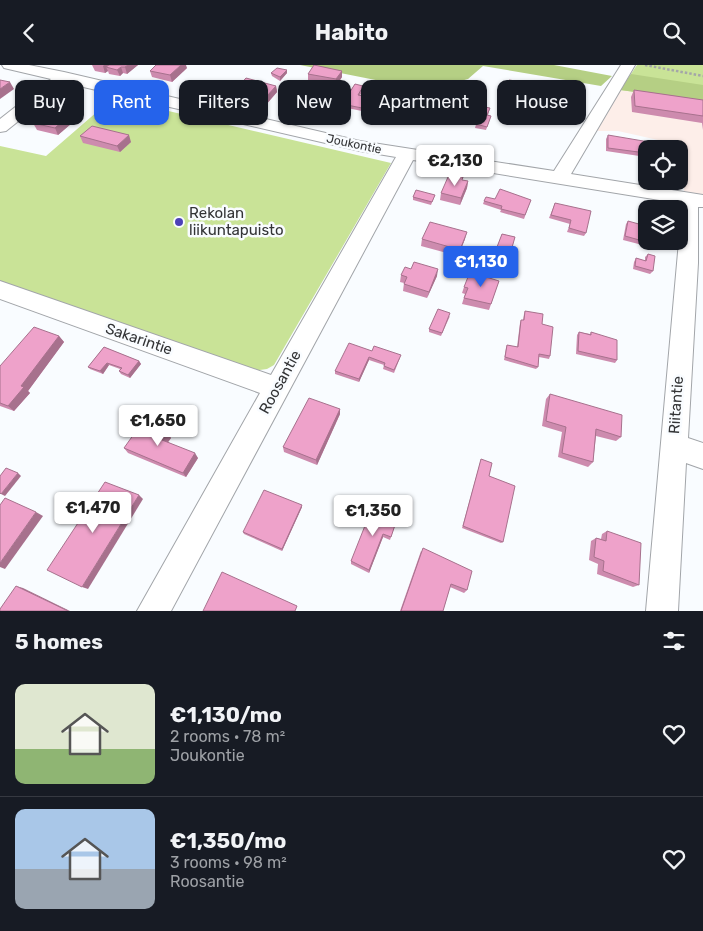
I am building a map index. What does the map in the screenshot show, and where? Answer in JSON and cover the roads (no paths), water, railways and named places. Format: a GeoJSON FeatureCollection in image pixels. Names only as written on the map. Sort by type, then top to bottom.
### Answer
{"type":"FeatureCollection","features":[{"type":"Feature","properties":{"kind":"street","name":"Joukontie"},"geometry":{"type":"LineString","coordinates":[[10,65],[360,146],[695,200]]}},
{"type":"Feature","properties":{"kind":"street"},"geometry":{"type":"LineString","coordinates":[[560,177],[628,65]]}},
{"type":"Feature","properties":{"kind":"street"},"geometry":{"type":"LineString","coordinates":[[0,127],[64,77]]}},
{"type":"Feature","properties":{"kind":"street","name":"Roosantie"},"geometry":{"type":"LineString","coordinates":[[153,611],[407,154]]}},
{"type":"Feature","properties":{"kind":"street","name":"Riitantie"},"geometry":{"type":"LineString","coordinates":[[662,611],[687,263],[695,200]]}},
{"type":"Feature","properties":{"kind":"street","name":"Sakarintie"},"geometry":{"type":"LineString","coordinates":[[0,290],[277,388]]}},
{"type":"Feature","properties":{"kind":"street"},"geometry":{"type":"LineString","coordinates":[[673,446],[703,456]]}},
{"type":"Feature","properties":{"kind":"place","name":"Rekolan liikuntapuisto"},"geometry":{"type":"Point","coordinates":[179,222]}}]}
